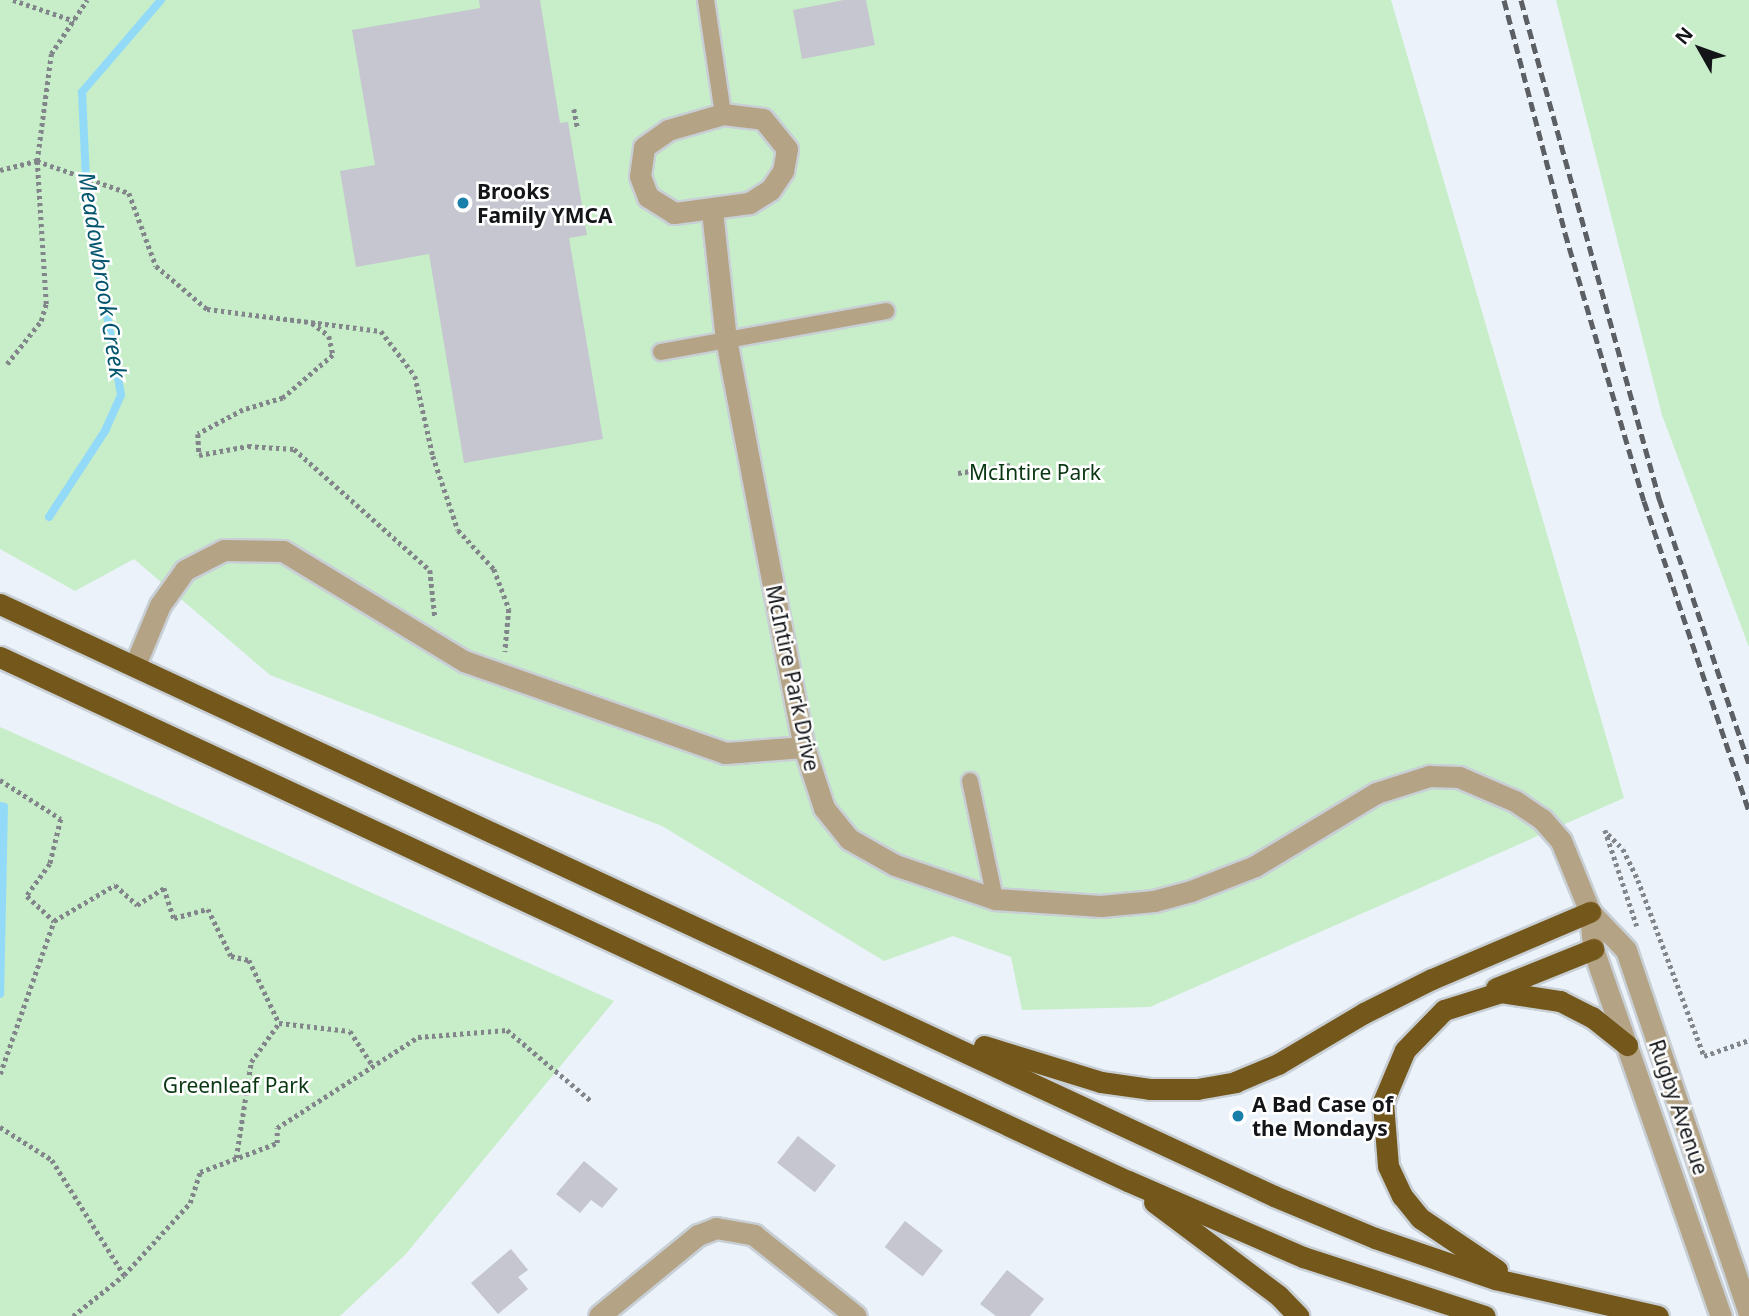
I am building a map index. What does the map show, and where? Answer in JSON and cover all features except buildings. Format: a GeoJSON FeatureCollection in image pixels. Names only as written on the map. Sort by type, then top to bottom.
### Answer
{"type":"FeatureCollection","features":[{"type":"Feature","properties":{"kind":"highway"},"geometry":{"type":"LineString","coordinates":[[0,604],[845,994],[1274,1196],[1375,1238],[1526,1287],[1658,1316]]}},
{"type":"Feature","properties":{"kind":"highway"},"geometry":{"type":"LineString","coordinates":[[0,657],[1128,1181],[1303,1257],[1485,1316]]}},
{"type":"Feature","properties":{"kind":"highway"},"geometry":{"type":"LineString","coordinates":[[845,994],[963,1039],[1101,1082],[1197,1089],[1235,1082],[1278,1064],[1364,1013],[1590,912]]}},
{"type":"Feature","properties":{"kind":"highway"},"geometry":{"type":"LineString","coordinates":[[1526,1287],[1420,1218],[1402,1196],[1388,1166],[1382,1134],[1390,1078],[1425,1026],[1444,1010],[1593,949]]}},
{"type":"Feature","properties":{"kind":"highway"},"geometry":{"type":"LineString","coordinates":[[1472,998],[1530,993],[1560,1001],[1592,1017],[1627,1045]]}},
{"type":"Feature","properties":{"kind":"highway"},"geometry":{"type":"LineString","coordinates":[[1128,1181],[1279,1296],[1298,1316]]}},
{"type":"Feature","properties":{"kind":"street"},"geometry":{"type":"LineString","coordinates":[[723,114],[763,119],[787,149],[783,171],[770,190],[749,202],[712,211],[674,213],[648,197],[640,176],[644,147],[668,130],[723,114]]}},
{"type":"Feature","properties":{"kind":"street","name":"McIntire Park Drive"},"geometry":{"type":"LineString","coordinates":[[712,211],[726,339],[804,747],[824,808],[849,839],[919,875],[995,899],[1101,906],[1154,901],[1191,891],[1255,866],[1376,793],[1441,775],[1488,786],[1542,819],[1561,841],[1590,912],[1593,949]]}},
{"type":"Feature","properties":{"kind":"street"},"geometry":{"type":"LineString","coordinates":[[135,665],[160,605],[185,570],[224,550],[283,551],[464,661],[725,752],[804,747]]}},
{"type":"Feature","properties":{"kind":"street","name":"Rugby Avenue"},"geometry":{"type":"LineString","coordinates":[[1590,912],[1626,950],[1749,1313]]}},
{"type":"Feature","properties":{"kind":"street","name":"Rugby Avenue"},"geometry":{"type":"LineString","coordinates":[[1593,949],[1721,1316]]}},
{"type":"Feature","properties":{"kind":"street"},"geometry":{"type":"LineString","coordinates":[[599,1316],[698,1235],[735,1228],[754,1235],[856,1316]]}},
{"type":"Feature","properties":{"kind":"lane"},"geometry":{"type":"LineString","coordinates":[[706,0],[723,114]]}},
{"type":"Feature","properties":{"kind":"lane"},"geometry":{"type":"LineString","coordinates":[[661,352],[886,311]]}},
{"type":"Feature","properties":{"kind":"lane"},"geometry":{"type":"LineString","coordinates":[[970,781],[995,899]]}},
{"type":"Feature","properties":{"kind":"path"},"geometry":{"type":"LineString","coordinates":[[13,0],[75,21]]}},
{"type":"Feature","properties":{"kind":"path"},"geometry":{"type":"LineString","coordinates":[[7,364],[41,321],[46,304],[37,161],[51,54],[87,0]]}},
{"type":"Feature","properties":{"kind":"path"},"geometry":{"type":"LineString","coordinates":[[574,109],[578,129]]}},
{"type":"Feature","properties":{"kind":"path"},"geometry":{"type":"LineString","coordinates":[[0,170],[37,161],[49,168],[129,193],[156,266],[207,309],[381,331],[415,376],[433,456],[458,530],[494,569],[509,609],[504,660]]}},
{"type":"Feature","properties":{"kind":"path"},"geometry":{"type":"LineString","coordinates":[[311,323],[329,336],[333,355],[283,398],[243,410],[198,434],[199,455],[248,446],[294,449],[430,570],[436,623]]}},
{"type":"Feature","properties":{"kind":"path"},"geometry":{"type":"LineString","coordinates":[[958,473],[1010,465]]}},
{"type":"Feature","properties":{"kind":"path"},"geometry":{"type":"LineString","coordinates":[[0,780],[61,819],[50,864],[26,896],[54,921]]}},
{"type":"Feature","properties":{"kind":"path"},"geometry":{"type":"LineString","coordinates":[[1605,830],[1623,849],[1637,880],[1704,1056],[1749,1040]]}},
{"type":"Feature","properties":{"kind":"path"},"geometry":{"type":"LineString","coordinates":[[0,1074],[54,921],[115,885],[137,905],[164,888],[174,918],[208,909],[231,956],[249,960],[279,1023]]}},
{"type":"Feature","properties":{"kind":"path"},"geometry":{"type":"LineString","coordinates":[[279,1023],[350,1031],[373,1066]]}},
{"type":"Feature","properties":{"kind":"path"},"geometry":{"type":"LineString","coordinates":[[236,1158],[251,1062],[279,1023]]}},
{"type":"Feature","properties":{"kind":"path"},"geometry":{"type":"LineString","coordinates":[[74,1316],[124,1275],[190,1203],[200,1172],[277,1143],[277,1128],[418,1037],[507,1030],[590,1100]]}},
{"type":"Feature","properties":{"kind":"path"},"geometry":{"type":"LineString","coordinates":[[0,1127],[52,1160],[124,1275]]}},
{"type":"Feature","properties":{"kind":"green space","name":"McIntire Park"},"geometry":{"type":"Polygon","coordinates":[[[0,0],[1391,0],[1624,798],[1150,1007],[1022,1010],[1011,957],[953,936],[884,961],[662,826],[270,675],[134,559],[75,591],[0,549],[0,0]]]}},
{"type":"Feature","properties":{"kind":"green space"},"geometry":{"type":"Polygon","coordinates":[[[1556,0],[1749,0],[1749,647],[1662,415],[1556,0]]]}},
{"type":"Feature","properties":{"kind":"green space","name":"Greenleaf Park"},"geometry":{"type":"Polygon","coordinates":[[[0,727],[614,1001],[405,1255],[340,1316],[0,1316],[0,727]]]}},
{"type":"Feature","properties":{"kind":"waterway","name":"Meadowbrook Creek"},"geometry":{"type":"LineString","coordinates":[[49,517],[105,431],[121,395],[87,202],[82,92],[161,0]]}},
{"type":"Feature","properties":{"kind":"waterway","name":"Meadowbrook Creek"},"geometry":{"type":"LineString","coordinates":[[0,806],[4,807],[0,994]]}},
{"type":"Feature","properties":{"kind":"railway"},"geometry":{"type":"LineString","coordinates":[[1504,0],[1565,233],[1644,501],[1749,812]]}},
{"type":"Feature","properties":{"kind":"railway"},"geometry":{"type":"LineString","coordinates":[[1521,0],[1659,498],[1749,764]]}},
{"type":"Feature","properties":{"kind":"place","name":"Brooks Family YMCA"},"geometry":{"type":"Point","coordinates":[463,203]}},
{"type":"Feature","properties":{"kind":"place","name":"A Bad Case of the Mondays"},"geometry":{"type":"Point","coordinates":[1238,1116]}}]}
